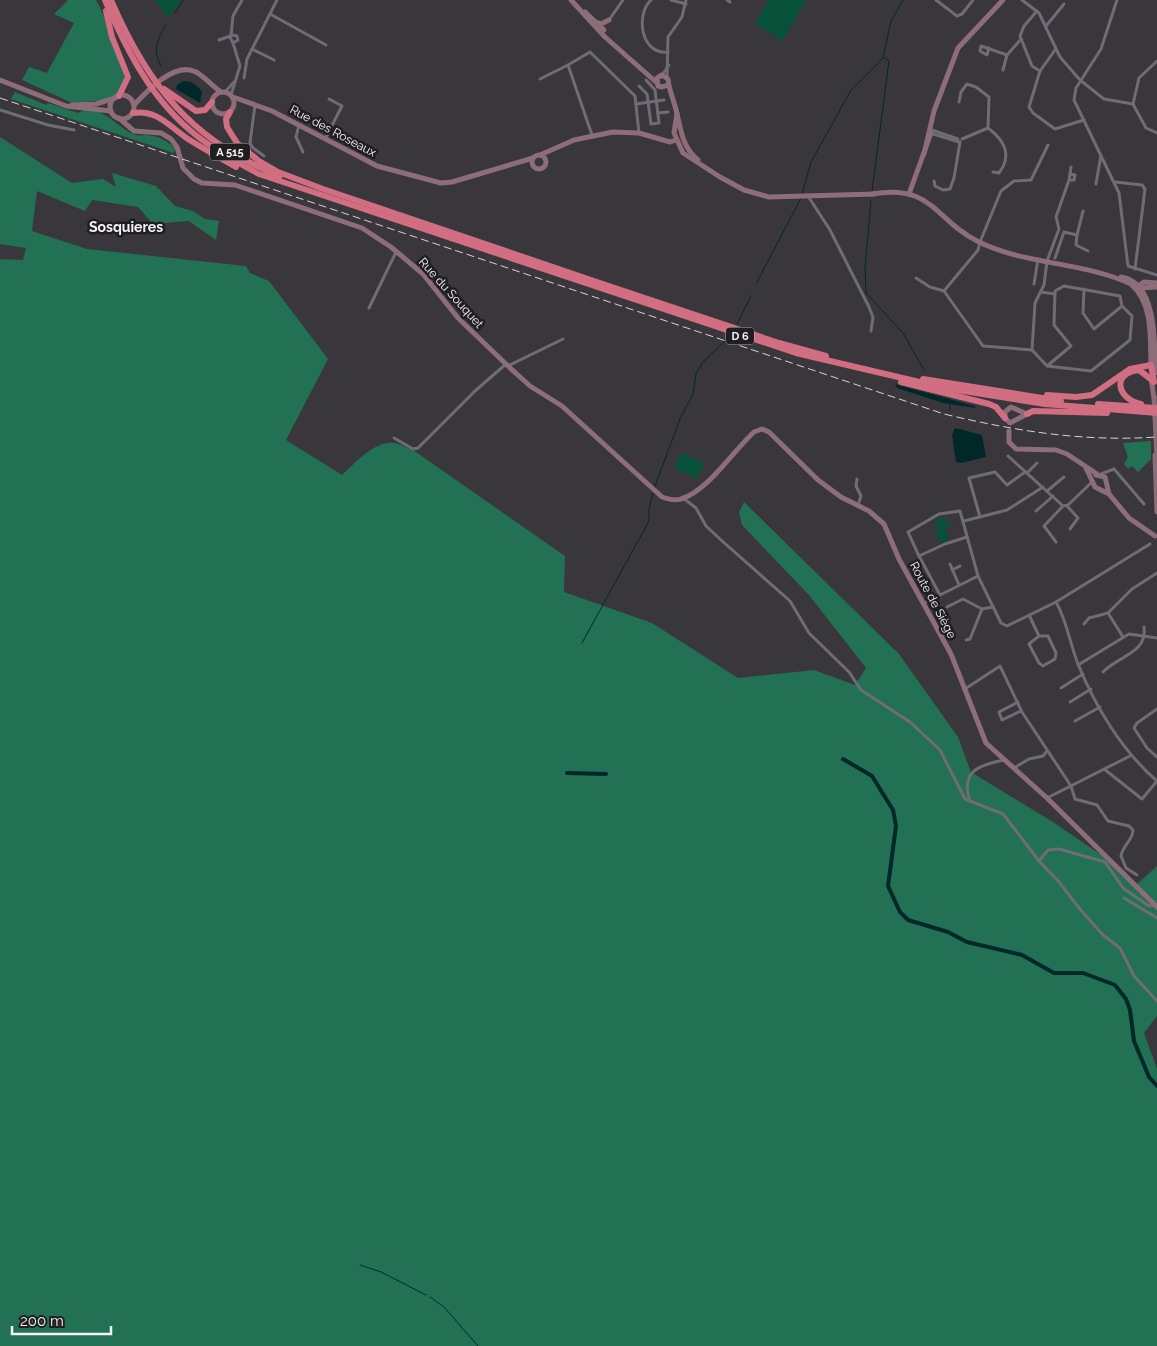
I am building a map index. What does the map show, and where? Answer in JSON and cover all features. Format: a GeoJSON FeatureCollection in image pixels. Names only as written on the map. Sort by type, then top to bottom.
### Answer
{"type":"FeatureCollection","features":[{"type":"Feature","properties":{"kind":"highway"},"geometry":{"type":"LineString","coordinates":[[103,0],[112,37],[127,74],[126,83],[117,97]]}},
{"type":"Feature","properties":{"kind":"highway","name":"A 515"},"geometry":{"type":"LineString","coordinates":[[103,0],[122,40],[145,79],[175,116],[196,136],[259,174],[336,202]]}},
{"type":"Feature","properties":{"kind":"highway","name":"A 515"},"geometry":{"type":"LineString","coordinates":[[111,0],[138,56],[159,88],[181,112],[217,143],[259,168],[414,221]]}},
{"type":"Feature","properties":{"kind":"highway"},"geometry":{"type":"LineString","coordinates":[[117,14],[144,62],[168,93],[198,111],[205,110],[213,99]]}},
{"type":"Feature","properties":{"kind":"highway"},"geometry":{"type":"LineString","coordinates":[[232,109],[226,119],[227,128],[237,143],[259,161],[323,189],[414,221]]}},
{"type":"Feature","properties":{"kind":"highway"},"geometry":{"type":"LineString","coordinates":[[130,115],[144,111],[154,114],[208,151],[261,178],[311,196],[336,202]]}},
{"type":"Feature","properties":{"kind":"highway","name":"D 6"},"geometry":{"type":"LineString","coordinates":[[336,202],[778,348],[945,388],[1045,404],[1157,413]]}},
{"type":"Feature","properties":{"kind":"highway","name":"D 6"},"geometry":{"type":"LineString","coordinates":[[414,221],[778,343],[892,372],[1061,401],[1157,407]]}},
{"type":"Feature","properties":{"kind":"highway"},"geometry":{"type":"LineString","coordinates":[[821,359],[950,396],[990,404],[996,407],[1008,425]]}},
{"type":"Feature","properties":{"kind":"highway"},"geometry":{"type":"LineString","coordinates":[[1151,365],[1153,381]]}},
{"type":"Feature","properties":{"kind":"highway","name":"D 6"},"geometry":{"type":"LineString","coordinates":[[1010,393],[1085,397],[1098,392],[1130,369],[1151,365]]}},
{"type":"Feature","properties":{"kind":"highway","name":"D 6"},"geometry":{"type":"LineString","coordinates":[[1153,381],[1143,372],[1131,371],[1124,376],[1120,384],[1121,392],[1126,398],[1134,402],[1157,407]]}},
{"type":"Feature","properties":{"kind":"highway"},"geometry":{"type":"LineString","coordinates":[[1027,414],[1033,411],[1157,413]]}},
{"type":"Feature","properties":{"kind":"main road"},"geometry":{"type":"LineString","coordinates":[[571,0],[656,82],[665,86]]}},
{"type":"Feature","properties":{"kind":"main road"},"geometry":{"type":"LineString","coordinates":[[576,0],[593,22],[605,27],[608,34],[645,70],[663,76]]}},
{"type":"Feature","properties":{"kind":"main road"},"geometry":{"type":"LineString","coordinates":[[907,195],[924,154],[937,105],[958,48],[1002,0]]}},
{"type":"Feature","properties":{"kind":"main road"},"geometry":{"type":"LineString","coordinates":[[593,22],[601,24],[609,20]]}},
{"type":"Feature","properties":{"kind":"main road"},"geometry":{"type":"LineString","coordinates":[[605,27],[609,20]]}},
{"type":"Feature","properties":{"kind":"main road"},"geometry":{"type":"LineString","coordinates":[[134,131],[129,126],[130,115],[134,105],[164,79],[174,73],[190,70],[197,73],[211,86],[232,96],[232,109]]}},
{"type":"Feature","properties":{"kind":"main road"},"geometry":{"type":"LineString","coordinates":[[656,82],[663,76]]}},
{"type":"Feature","properties":{"kind":"main road"},"geometry":{"type":"LineString","coordinates":[[663,76],[665,86],[677,114],[678,136],[683,153],[720,178],[744,190],[769,197],[872,194],[907,195],[925,200],[979,243],[1100,274],[1139,287],[1155,285]]}},
{"type":"Feature","properties":{"kind":"main road"},"geometry":{"type":"LineString","coordinates":[[0,80],[73,108],[111,111],[134,131]]}},
{"type":"Feature","properties":{"kind":"main road"},"geometry":{"type":"LineString","coordinates":[[211,86],[214,109],[220,114],[248,102]]}},
{"type":"Feature","properties":{"kind":"main road"},"geometry":{"type":"LineString","coordinates":[[213,99],[223,92]]}},
{"type":"Feature","properties":{"kind":"main road"},"geometry":{"type":"LineString","coordinates":[[56,103],[96,104],[117,97],[130,98],[144,95]]}},
{"type":"Feature","properties":{"kind":"main road","name":"Rue des Roseaux"},"geometry":{"type":"LineString","coordinates":[[232,96],[255,104],[299,125],[377,166],[441,183],[452,182],[526,159],[532,160],[592,135],[613,132],[639,133],[670,142],[678,136]]}},
{"type":"Feature","properties":{"kind":"main road"},"geometry":{"type":"LineString","coordinates":[[111,111],[111,104],[117,97]]}},
{"type":"Feature","properties":{"kind":"main road"},"geometry":{"type":"LineString","coordinates":[[130,98],[134,105]]}},
{"type":"Feature","properties":{"kind":"main road"},"geometry":{"type":"LineString","coordinates":[[119,118],[130,115]]}},
{"type":"Feature","properties":{"kind":"main road","name":"Rue du Souquet"},"geometry":{"type":"LineString","coordinates":[[134,131],[161,133],[171,139],[178,147],[186,172],[202,183],[235,185],[362,228],[423,274],[458,318],[530,386],[562,406],[662,497],[672,500],[683,498]]}},
{"type":"Feature","properties":{"kind":"main road"},"geometry":{"type":"LineString","coordinates":[[678,136],[693,156],[720,178]]}},
{"type":"Feature","properties":{"kind":"main road","name":"Rue des Roseaux"},"geometry":{"type":"LineString","coordinates":[[532,160],[533,166],[540,169],[545,164],[544,155]]}},
{"type":"Feature","properties":{"kind":"main road"},"geometry":{"type":"LineString","coordinates":[[872,194],[907,195]]}},
{"type":"Feature","properties":{"kind":"main road"},"geometry":{"type":"LineString","coordinates":[[1139,287],[1145,305],[1154,354],[1151,365]]}},
{"type":"Feature","properties":{"kind":"main road"},"geometry":{"type":"LineString","coordinates":[[1139,287],[1152,316],[1156,450],[1154,486],[1157,512]]}},
{"type":"Feature","properties":{"kind":"main road"},"geometry":{"type":"LineString","coordinates":[[1027,414],[1010,406],[1005,412],[1009,442],[1016,449],[1056,450],[1072,457],[1084,466],[1129,518],[1148,532],[1156,535]]}},
{"type":"Feature","properties":{"kind":"main road"},"geometry":{"type":"LineString","coordinates":[[1008,425],[1027,414]]}},
{"type":"Feature","properties":{"kind":"main road","name":"Route de Siège"},"geometry":{"type":"LineString","coordinates":[[683,498],[702,487],[747,438],[762,429],[778,438],[818,480],[884,524],[899,558],[951,654],[986,742],[1047,798],[1156,907]]}},
{"type":"Feature","properties":{"kind":"main road"},"geometry":{"type":"LineString","coordinates":[[1154,486],[1156,473]]}},
{"type":"Feature","properties":{"kind":"main road"},"geometry":{"type":"LineString","coordinates":[[1096,481],[1106,481]]}},
{"type":"Feature","properties":{"kind":"main road"},"geometry":{"type":"LineString","coordinates":[[1096,481],[1106,481]]}},
{"type":"Feature","properties":{"kind":"main road"},"geometry":{"type":"LineString","coordinates":[[1106,481],[1109,494]]}},
{"type":"Feature","properties":{"kind":"street"},"geometry":{"type":"LineString","coordinates":[[238,55],[232,42],[232,24],[236,9],[242,0]]}},
{"type":"Feature","properties":{"kind":"street"},"geometry":{"type":"LineString","coordinates":[[244,78],[246,63],[277,0]]}},
{"type":"Feature","properties":{"kind":"street"},"geometry":{"type":"LineString","coordinates":[[609,20],[623,0]]}},
{"type":"Feature","properties":{"kind":"street"},"geometry":{"type":"LineString","coordinates":[[651,0],[642,16],[647,44],[654,50],[668,52]]}},
{"type":"Feature","properties":{"kind":"street"},"geometry":{"type":"LineString","coordinates":[[663,76],[669,64],[668,37],[682,17],[686,2],[671,0]]}},
{"type":"Feature","properties":{"kind":"street"},"geometry":{"type":"LineString","coordinates":[[936,0],[957,16],[962,14],[973,0]]}},
{"type":"Feature","properties":{"kind":"street"},"geometry":{"type":"LineString","coordinates":[[1022,0],[1036,11],[1046,26],[1056,50],[1080,80],[1104,99],[1133,104]]}},
{"type":"Feature","properties":{"kind":"street"},"geometry":{"type":"LineString","coordinates":[[1117,0],[1101,48],[1080,80],[1073,96],[1119,193],[1128,266],[1157,275]]}},
{"type":"Feature","properties":{"kind":"street"},"geometry":{"type":"LineString","coordinates":[[1046,26],[1064,4]]}},
{"type":"Feature","properties":{"kind":"street"},"geometry":{"type":"LineString","coordinates":[[1036,11],[1020,33],[1032,66],[1040,71]]}},
{"type":"Feature","properties":{"kind":"street"},"geometry":{"type":"LineString","coordinates":[[270,14],[326,45]]}},
{"type":"Feature","properties":{"kind":"street"},"geometry":{"type":"LineString","coordinates":[[232,36],[237,42],[240,68],[234,82],[232,96]]}},
{"type":"Feature","properties":{"kind":"street"},"geometry":{"type":"LineString","coordinates":[[232,36],[219,40],[237,42]]}},
{"type":"Feature","properties":{"kind":"street"},"geometry":{"type":"LineString","coordinates":[[1003,70],[1007,55],[1021,39]]}},
{"type":"Feature","properties":{"kind":"street"},"geometry":{"type":"LineString","coordinates":[[989,48],[1007,55]]}},
{"type":"Feature","properties":{"kind":"street"},"geometry":{"type":"LineString","coordinates":[[252,49],[274,60]]}},
{"type":"Feature","properties":{"kind":"street"},"geometry":{"type":"LineString","coordinates":[[1056,50],[1040,71],[1029,103],[1033,113],[1055,130],[1084,120]]}},
{"type":"Feature","properties":{"kind":"street"},"geometry":{"type":"LineString","coordinates":[[540,79],[590,52],[635,96],[639,133]]}},
{"type":"Feature","properties":{"kind":"street"},"geometry":{"type":"LineString","coordinates":[[1157,61],[1140,78],[1133,104],[1146,128],[1157,133]]}},
{"type":"Feature","properties":{"kind":"street"},"geometry":{"type":"LineString","coordinates":[[568,65],[592,135]]}},
{"type":"Feature","properties":{"kind":"street"},"geometry":{"type":"LineString","coordinates":[[639,86],[647,94],[651,124],[659,123],[656,90],[646,80]]}},
{"type":"Feature","properties":{"kind":"street"},"geometry":{"type":"LineString","coordinates":[[223,92],[234,82]]}},
{"type":"Feature","properties":{"kind":"street"},"geometry":{"type":"LineString","coordinates":[[959,102],[960,92],[967,84],[976,87],[989,97],[988,128]]}},
{"type":"Feature","properties":{"kind":"street"},"geometry":{"type":"LineString","coordinates":[[325,139],[342,106],[329,99]]}},
{"type":"Feature","properties":{"kind":"street"},"geometry":{"type":"LineString","coordinates":[[636,104],[664,100]]}},
{"type":"Feature","properties":{"kind":"street"},"geometry":{"type":"LineString","coordinates":[[255,104],[250,143],[253,148],[264,156]]}},
{"type":"Feature","properties":{"kind":"street"},"geometry":{"type":"LineString","coordinates":[[0,110],[48,125],[74,130]]}},
{"type":"Feature","properties":{"kind":"street"},"geometry":{"type":"LineString","coordinates":[[658,113],[668,112]]}},
{"type":"Feature","properties":{"kind":"street"},"geometry":{"type":"LineString","coordinates":[[299,125],[296,137],[303,152]]}},
{"type":"Feature","properties":{"kind":"street"},"geometry":{"type":"LineString","coordinates":[[930,131],[960,141],[988,128]]}},
{"type":"Feature","properties":{"kind":"street"},"geometry":{"type":"LineString","coordinates":[[988,128],[1001,137],[1007,151],[1005,165],[999,172],[993,172]]}},
{"type":"Feature","properties":{"kind":"street"},"geometry":{"type":"LineString","coordinates":[[934,181],[935,186],[943,190],[950,189],[960,141]]}},
{"type":"Feature","properties":{"kind":"street"},"geometry":{"type":"LineString","coordinates":[[944,291],[978,250],[979,243],[1001,191],[1014,181],[1031,180],[1048,146]]}},
{"type":"Feature","properties":{"kind":"street"},"geometry":{"type":"LineString","coordinates":[[1096,184],[1101,155]]}},
{"type":"Feature","properties":{"kind":"street"},"geometry":{"type":"LineString","coordinates":[[1032,350],[1035,302],[1042,292],[1047,261],[1059,229],[1056,217],[1069,180],[1074,180],[1075,175],[1070,174],[1071,167]]}},
{"type":"Feature","properties":{"kind":"street"},"geometry":{"type":"LineString","coordinates":[[1115,182],[1142,185],[1145,188],[1135,269]]}},
{"type":"Feature","properties":{"kind":"street"},"geometry":{"type":"LineString","coordinates":[[805,197],[830,230],[869,307],[872,317],[871,331]]}},
{"type":"Feature","properties":{"kind":"street"},"geometry":{"type":"LineString","coordinates":[[1083,211],[1076,245],[1088,251]]}},
{"type":"Feature","properties":{"kind":"street"},"geometry":{"type":"LineString","coordinates":[[1059,229],[1077,235]]}},
{"type":"Feature","properties":{"kind":"street"},"geometry":{"type":"LineString","coordinates":[[1055,258],[1064,232]]}},
{"type":"Feature","properties":{"kind":"street"},"geometry":{"type":"LineString","coordinates":[[368,308],[396,252]]}},
{"type":"Feature","properties":{"kind":"street"},"geometry":{"type":"LineString","coordinates":[[1034,284],[1038,259]]}},
{"type":"Feature","properties":{"kind":"street"},"geometry":{"type":"LineString","coordinates":[[916,278],[930,287],[944,291],[983,346],[1032,350],[1047,366],[1091,371],[1130,340],[1132,316],[1122,306],[1120,296],[1064,286],[1056,291],[1054,325],[1071,346],[1047,366]]}},
{"type":"Feature","properties":{"kind":"street"},"geometry":{"type":"LineString","coordinates":[[1084,289],[1083,313],[1094,329],[1122,306]]}},
{"type":"Feature","properties":{"kind":"street"},"geometry":{"type":"LineString","coordinates":[[1042,292],[1055,294]]}},
{"type":"Feature","properties":{"kind":"street"},"geometry":{"type":"LineString","coordinates":[[394,438],[409,448],[418,448],[475,391],[507,365],[563,339]]}},
{"type":"Feature","properties":{"kind":"street"},"geometry":{"type":"LineString","coordinates":[[1008,456],[1078,518],[1070,529]]}},
{"type":"Feature","properties":{"kind":"street"},"geometry":{"type":"LineString","coordinates":[[1155,461],[1156,473]]}},
{"type":"Feature","properties":{"kind":"street"},"geometry":{"type":"LineString","coordinates":[[980,517],[969,478],[995,472],[1008,485],[1037,463]]}},
{"type":"Feature","properties":{"kind":"street"},"geometry":{"type":"LineString","coordinates":[[1056,542],[1044,526],[1085,487],[1114,469]]}},
{"type":"Feature","properties":{"kind":"street"},"geometry":{"type":"LineString","coordinates":[[1106,481],[1114,469]]}},
{"type":"Feature","properties":{"kind":"street"},"geometry":{"type":"LineString","coordinates":[[1114,469],[1144,504]]}},
{"type":"Feature","properties":{"kind":"street"},"geometry":{"type":"LineString","coordinates":[[1047,491],[1064,477]]}},
{"type":"Feature","properties":{"kind":"street"},"geometry":{"type":"LineString","coordinates":[[857,479],[856,486],[861,496],[858,505]]}},
{"type":"Feature","properties":{"kind":"street"},"geometry":{"type":"LineString","coordinates":[[964,521],[1012,508],[1044,487]]}},
{"type":"Feature","properties":{"kind":"street"},"geometry":{"type":"LineString","coordinates":[[1036,511],[1052,496]]}},
{"type":"Feature","properties":{"kind":"street"},"geometry":{"type":"LineString","coordinates":[[683,498],[696,508],[706,526],[790,601],[808,633],[849,672],[861,690],[910,722],[940,750],[965,800],[1003,814],[1039,861],[1103,935],[1120,948],[1134,976],[1157,1001]]}},
{"type":"Feature","properties":{"kind":"street"},"geometry":{"type":"LineString","coordinates":[[940,595],[908,532],[942,513],[960,511],[978,576],[1001,623],[1006,626],[1056,602],[1150,544]]}},
{"type":"Feature","properties":{"kind":"street"},"geometry":{"type":"LineString","coordinates":[[919,556],[945,544],[967,537]]}},
{"type":"Feature","properties":{"kind":"street"},"geometry":{"type":"LineString","coordinates":[[950,564],[959,585]]}},
{"type":"Feature","properties":{"kind":"street"},"geometry":{"type":"LineString","coordinates":[[952,570],[960,566]]}},
{"type":"Feature","properties":{"kind":"street"},"geometry":{"type":"LineString","coordinates":[[1084,624],[1089,618],[1108,613],[1132,589],[1157,573]]}},
{"type":"Feature","properties":{"kind":"street"},"geometry":{"type":"LineString","coordinates":[[924,603],[978,576]]}},
{"type":"Feature","properties":{"kind":"street"},"geometry":{"type":"LineString","coordinates":[[947,607],[962,599],[982,609],[994,606]]}},
{"type":"Feature","properties":{"kind":"street"},"geometry":{"type":"LineString","coordinates":[[1056,602],[1078,664],[1100,707],[1130,756],[1157,781],[1142,799],[1104,769]]}},
{"type":"Feature","properties":{"kind":"street"},"geometry":{"type":"LineString","coordinates":[[966,640],[970,639],[982,609]]}},
{"type":"Feature","properties":{"kind":"street"},"geometry":{"type":"LineString","coordinates":[[1108,613],[1123,637]]}},
{"type":"Feature","properties":{"kind":"street"},"geometry":{"type":"LineString","coordinates":[[1029,615],[1038,636]]}},
{"type":"Feature","properties":{"kind":"street"},"geometry":{"type":"LineString","coordinates":[[1103,672],[1141,646],[1145,635],[1144,626]]}},
{"type":"Feature","properties":{"kind":"street"},"geometry":{"type":"LineString","coordinates":[[1078,664],[1129,634],[1157,638]]}},
{"type":"Feature","properties":{"kind":"street"},"geometry":{"type":"LineString","coordinates":[[1038,636],[1048,636],[1056,656],[1055,659],[1043,666],[1039,663],[1029,644],[1038,636]]}},
{"type":"Feature","properties":{"kind":"street"},"geometry":{"type":"LineString","coordinates":[[964,689],[1000,666],[1022,710],[1071,786],[1076,799],[1096,806],[1108,821],[1129,826],[1133,830],[1133,836],[1125,845],[1122,856],[1126,868],[1137,875]]}},
{"type":"Feature","properties":{"kind":"street"},"geometry":{"type":"LineString","coordinates":[[1061,688],[1083,674]]}},
{"type":"Feature","properties":{"kind":"street"},"geometry":{"type":"LineString","coordinates":[[1070,702],[1091,689]]}},
{"type":"Feature","properties":{"kind":"street"},"geometry":{"type":"LineString","coordinates":[[1018,702],[1000,712],[1003,720],[1022,710]]}},
{"type":"Feature","properties":{"kind":"street"},"geometry":{"type":"LineString","coordinates":[[1075,721],[1100,707]]}},
{"type":"Feature","properties":{"kind":"street"},"geometry":{"type":"LineString","coordinates":[[1157,709],[1137,723],[1134,728],[1147,748],[1157,757]]}},
{"type":"Feature","properties":{"kind":"street"},"geometry":{"type":"LineString","coordinates":[[1014,768],[1029,759],[1043,756],[1047,751]]}},
{"type":"Feature","properties":{"kind":"street"},"geometry":{"type":"LineString","coordinates":[[1047,798],[1130,756]]}},
{"type":"Feature","properties":{"kind":"street"},"geometry":{"type":"LineString","coordinates":[[970,801],[965,787],[968,778],[976,768],[1005,760]]}},
{"type":"Feature","properties":{"kind":"street"},"geometry":{"type":"LineString","coordinates":[[1039,861],[1048,850],[1059,849],[1105,862],[1123,888],[1156,907]]}},
{"type":"Feature","properties":{"kind":"street"},"geometry":{"type":"LineString","coordinates":[[1124,898],[1157,918]]}},
{"type":"Feature","properties":{"kind":"green space"},"geometry":{"type":"Polygon","coordinates":[[[68,0],[96,0],[103,14],[125,79],[121,92],[104,100],[72,103],[22,80],[29,67],[47,73],[74,23],[54,14],[68,0]]]}},
{"type":"Feature","properties":{"kind":"green space"},"geometry":{"type":"Polygon","coordinates":[[[155,0],[181,0],[168,18],[155,0]]]}},
{"type":"Feature","properties":{"kind":"green space"},"geometry":{"type":"Polygon","coordinates":[[[768,0],[806,0],[783,41],[755,24],[768,0]]]}},
{"type":"Feature","properties":{"kind":"green space"},"geometry":{"type":"Polygon","coordinates":[[[15,92],[46,105],[48,103],[78,113],[94,110],[136,135],[149,135],[165,140],[175,148],[174,153],[11,99],[15,92]]]}},
{"type":"Feature","properties":{"kind":"green space"},"geometry":{"type":"Polygon","coordinates":[[[0,137],[72,183],[103,179],[116,187],[112,173],[156,186],[175,206],[193,211],[205,219],[219,221],[216,240],[189,221],[153,224],[138,207],[92,200],[85,211],[37,191],[32,231],[87,249],[246,266],[250,273],[269,281],[328,359],[286,440],[342,475],[366,453],[380,445],[394,443],[402,445],[413,450],[565,556],[564,592],[652,623],[738,678],[814,670],[855,685],[866,668],[809,595],[742,525],[739,512],[744,502],[899,654],[958,737],[971,772],[1053,822],[1126,872],[1136,885],[1157,866],[1157,1016],[1144,1033],[1157,1069],[1157,1346],[0,1346],[0,259],[23,260],[26,248],[0,244],[0,137]]]}},
{"type":"Feature","properties":{"kind":"green space"},"geometry":{"type":"Polygon","coordinates":[[[1151,441],[1151,459],[1138,472],[1132,466],[1128,469],[1124,464],[1128,457],[1123,443],[1151,441]]]}},
{"type":"Feature","properties":{"kind":"green space"},"geometry":{"type":"Polygon","coordinates":[[[682,452],[705,464],[696,479],[674,468],[682,452]]]}},
{"type":"Feature","properties":{"kind":"green space"},"geometry":{"type":"Polygon","coordinates":[[[946,516],[945,522],[960,522],[949,525],[946,530],[949,540],[941,543],[935,533],[939,530],[934,521],[946,516]]]}},
{"type":"Feature","properties":{"kind":"shaded area"},"geometry":{"type":"Polygon","coordinates":[[[183,81],[196,85],[202,92],[200,103],[176,89],[177,85],[183,81]]]}},
{"type":"Feature","properties":{"kind":"shaded area"},"geometry":{"type":"Polygon","coordinates":[[[895,384],[976,408],[943,403],[897,388],[895,384]]]}},
{"type":"Feature","properties":{"kind":"shaded area"},"geometry":{"type":"Polygon","coordinates":[[[955,428],[982,435],[986,457],[961,463],[956,462],[952,435],[955,428]]]}},
{"type":"Feature","properties":{"kind":"waterway"},"geometry":{"type":"LineString","coordinates":[[175,13],[183,0]]}},
{"type":"Feature","properties":{"kind":"waterway"},"geometry":{"type":"LineString","coordinates":[[802,194],[811,162],[851,90],[883,58],[891,21],[903,0]]}},
{"type":"Feature","properties":{"kind":"waterway"},"geometry":{"type":"LineString","coordinates":[[161,66],[156,50],[166,25]]}},
{"type":"Feature","properties":{"kind":"waterway"},"geometry":{"type":"LineString","coordinates":[[872,191],[889,61],[884,58]]}},
{"type":"Feature","properties":{"kind":"waterway"},"geometry":{"type":"LineString","coordinates":[[757,282],[801,198]]}},
{"type":"Feature","properties":{"kind":"waterway"},"geometry":{"type":"LineString","coordinates":[[871,201],[865,268],[866,293],[903,333],[924,370]]}},
{"type":"Feature","properties":{"kind":"waterway"},"geometry":{"type":"LineString","coordinates":[[737,324],[751,296]]}},
{"type":"Feature","properties":{"kind":"waterway"},"geometry":{"type":"LineString","coordinates":[[655,486],[680,419],[693,394],[696,374],[703,362],[724,342],[728,334]]}},
{"type":"Feature","properties":{"kind":"waterway"},"geometry":{"type":"LineString","coordinates":[[950,401],[950,410]]}},
{"type":"Feature","properties":{"kind":"waterway"},"geometry":{"type":"LineString","coordinates":[[582,643],[649,521],[649,508],[653,493]]}},
{"type":"Feature","properties":{"kind":"waterway"},"geometry":{"type":"LineString","coordinates":[[843,759],[872,776],[893,810],[896,826],[888,886],[900,912],[908,920],[948,932],[967,942],[1022,955],[1054,973],[1083,973],[1115,985],[1126,999],[1130,1010],[1134,1041],[1149,1077],[1157,1086]]}},
{"type":"Feature","properties":{"kind":"waterway"},"geometry":{"type":"LineString","coordinates":[[567,773],[606,774]]}},
{"type":"Feature","properties":{"kind":"waterway"},"geometry":{"type":"LineString","coordinates":[[360,1265],[381,1272],[426,1295]]}},
{"type":"Feature","properties":{"kind":"waterway"},"geometry":{"type":"LineString","coordinates":[[430,1297],[444,1307],[478,1346]]}},
{"type":"Feature","properties":{"kind":"railway"},"geometry":{"type":"LineString","coordinates":[[0,98],[944,414],[1049,434],[1102,438],[1157,437]]}},
{"type":"Feature","properties":{"kind":"district","name":"Sosquieres"},"geometry":{"type":"Point","coordinates":[126,227]}}]}
